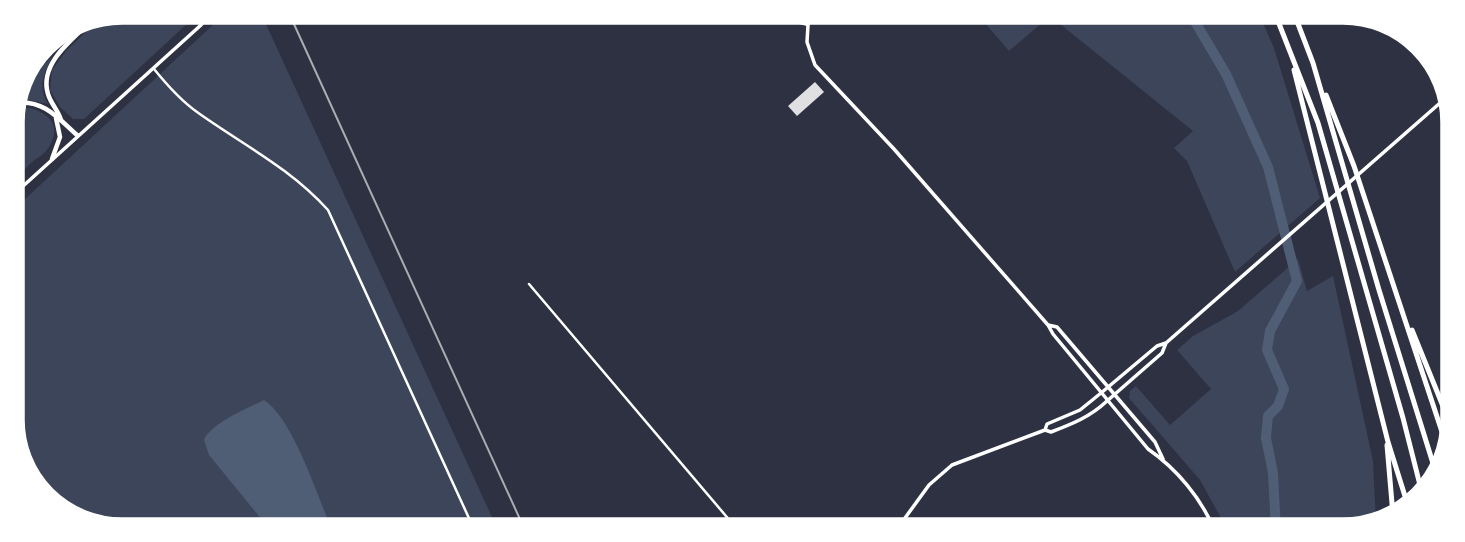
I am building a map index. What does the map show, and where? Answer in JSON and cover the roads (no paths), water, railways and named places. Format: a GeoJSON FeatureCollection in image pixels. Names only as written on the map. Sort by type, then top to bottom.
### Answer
{"type":"FeatureCollection","features":[{"type":"Feature","properties":{"kind":"highway"},"geometry":{"type":"LineString","coordinates":[[1279,23],[1318,123],[1419,483]]}},
{"type":"Feature","properties":{"kind":"highway"},"geometry":{"type":"LineString","coordinates":[[1298,23],[1353,166],[1441,430]]}},
{"type":"Feature","properties":{"kind":"highway"},"geometry":{"type":"LineString","coordinates":[[1292,60],[1298,93],[1388,442],[1405,497]]}},
{"type":"Feature","properties":{"kind":"highway"},"geometry":{"type":"LineString","coordinates":[[1313,63],[1433,462]]}},
{"type":"Feature","properties":{"kind":"highway"},"geometry":{"type":"LineString","coordinates":[[1391,279],[1442,404]]}},
{"type":"Feature","properties":{"kind":"highway"},"geometry":{"type":"LineString","coordinates":[[1388,442],[1392,506]]}},
{"type":"Feature","properties":{"kind":"main road"},"geometry":{"type":"LineString","coordinates":[[23,186],[202,23]]}},
{"type":"Feature","properties":{"kind":"main road"},"geometry":{"type":"LineString","coordinates":[[808,25],[808,48],[820,72],[894,149],[1048,325],[1148,449],[1163,460],[1199,501],[1209,519]]}},
{"type":"Feature","properties":{"kind":"main road"},"geometry":{"type":"LineString","coordinates":[[61,120],[49,97],[47,74],[52,63],[78,33]]}},
{"type":"Feature","properties":{"kind":"main road"},"geometry":{"type":"LineString","coordinates":[[25,102],[52,111],[77,135]]}},
{"type":"Feature","properties":{"kind":"main road"},"geometry":{"type":"LineString","coordinates":[[1045,430],[1047,424],[1080,410],[1157,346],[1166,343],[1440,103]]}},
{"type":"Feature","properties":{"kind":"main road"},"geometry":{"type":"LineString","coordinates":[[52,111],[60,131],[52,159]]}},
{"type":"Feature","properties":{"kind":"main road"},"geometry":{"type":"LineString","coordinates":[[1048,325],[1058,327],[1109,386],[1156,442],[1163,460]]}},
{"type":"Feature","properties":{"kind":"main road"},"geometry":{"type":"LineString","coordinates":[[904,519],[929,485],[952,465],[1045,430],[1051,432],[1083,419],[1162,353],[1166,343]]}},
{"type":"Feature","properties":{"kind":"street"},"geometry":{"type":"LineString","coordinates":[[800,23],[808,25]]}},
{"type":"Feature","properties":{"kind":"street"},"geometry":{"type":"LineString","coordinates":[[153,68],[176,95],[195,111],[269,158],[307,187],[328,210],[469,519]]}},
{"type":"Feature","properties":{"kind":"street"},"geometry":{"type":"LineString","coordinates":[[528,284],[729,519]]}},
{"type":"Feature","properties":{"kind":"waterway"},"geometry":{"type":"LineString","coordinates":[[1196,23],[1226,74],[1268,167],[1297,281],[1270,331],[1267,350],[1284,389],[1278,406],[1268,416],[1266,438],[1273,473],[1275,519]]}},
{"type":"Feature","properties":{"kind":"railway"},"geometry":{"type":"LineString","coordinates":[[293,23],[520,519]]}}]}
